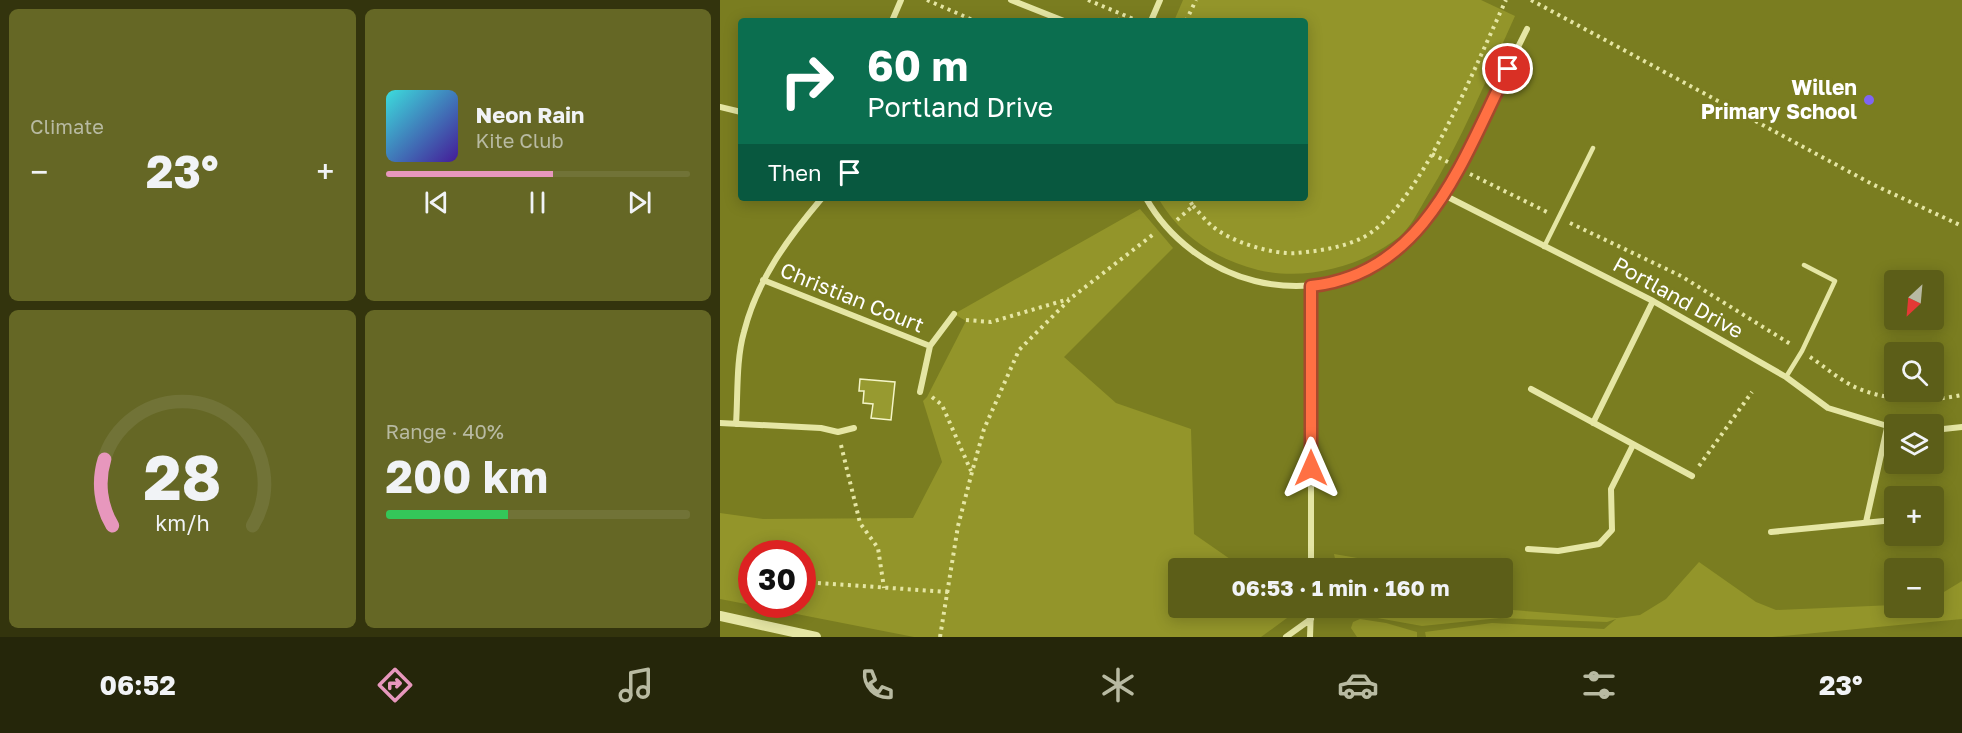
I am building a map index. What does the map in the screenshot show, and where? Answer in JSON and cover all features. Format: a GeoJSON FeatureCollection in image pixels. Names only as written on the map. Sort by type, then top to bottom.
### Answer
{"type":"FeatureCollection","features":[{"type":"Feature","properties":{"kind":"street"},"geometry":{"type":"LineString","coordinates":[[893,18],[901,0]]}},
{"type":"Feature","properties":{"kind":"street"},"geometry":{"type":"LineString","coordinates":[[1011,0],[1056,18]]}},
{"type":"Feature","properties":{"kind":"street"},"geometry":{"type":"LineString","coordinates":[[1152,18],[1160,0]]}},
{"type":"Feature","properties":{"kind":"street"},"geometry":{"type":"LineString","coordinates":[[1148,201],[1180,241],[1198,255],[1229,273],[1266,284],[1311,286],[1335,282],[1372,269],[1388,259],[1420,229],[1444,195],[1527,29]]}},
{"type":"Feature","properties":{"kind":"street"},"geometry":{"type":"LineString","coordinates":[[720,107],[738,111]]}},
{"type":"Feature","properties":{"kind":"street","name":"Portland Drive"},"geometry":{"type":"LineString","coordinates":[[1444,195],[1653,301],[1786,377],[1828,408],[1884,426]]}},
{"type":"Feature","properties":{"kind":"street","name":"Christian Court"},"geometry":{"type":"LineString","coordinates":[[735,424],[743,333],[763,280],[789,237],[819,201]]}},
{"type":"Feature","properties":{"kind":"street","name":"Christian Court"},"geometry":{"type":"LineString","coordinates":[[763,280],[930,346]]}},
{"type":"Feature","properties":{"kind":"street"},"geometry":{"type":"LineString","coordinates":[[1311,286],[1311,558]]}},
{"type":"Feature","properties":{"kind":"street"},"geometry":{"type":"LineString","coordinates":[[1593,423],[1653,301]]}},
{"type":"Feature","properties":{"kind":"street","name":"Christian Court"},"geometry":{"type":"LineString","coordinates":[[920,392],[930,346],[954,314]]}},
{"type":"Feature","properties":{"kind":"street"},"geometry":{"type":"LineString","coordinates":[[1531,389],[1692,476]]}},
{"type":"Feature","properties":{"kind":"street"},"geometry":{"type":"LineString","coordinates":[[720,423],[821,428],[838,432],[854,428]]}},
{"type":"Feature","properties":{"kind":"street"},"geometry":{"type":"LineString","coordinates":[[1944,429],[1962,427]]}},
{"type":"Feature","properties":{"kind":"street"},"geometry":{"type":"LineString","coordinates":[[1528,549],[1558,551],[1599,544],[1612,530],[1611,489],[1633,445]]}},
{"type":"Feature","properties":{"kind":"street"},"geometry":{"type":"LineString","coordinates":[[1866,522],[1884,454]]}},
{"type":"Feature","properties":{"kind":"street"},"geometry":{"type":"LineString","coordinates":[[1771,532],[1884,521]]}},
{"type":"Feature","properties":{"kind":"street"},"geometry":{"type":"LineString","coordinates":[[720,616],[816,637]]}},
{"type":"Feature","properties":{"kind":"street"},"geometry":{"type":"LineString","coordinates":[[1286,637],[1311,619]]}},
{"type":"Feature","properties":{"kind":"street"},"geometry":{"type":"LineString","coordinates":[[1310,637],[1311,619]]}},
{"type":"Feature","properties":{"kind":"lane"},"geometry":{"type":"LineString","coordinates":[[1544,247],[1593,148]]}},
{"type":"Feature","properties":{"kind":"lane"},"geometry":{"type":"LineString","coordinates":[[1786,377],[1802,351],[1835,281],[1804,265]]}},
{"type":"Feature","properties":{"kind":"path"},"geometry":{"type":"LineString","coordinates":[[927,0],[968,18]]}},
{"type":"Feature","properties":{"kind":"path"},"geometry":{"type":"LineString","coordinates":[[1088,0],[1131,18]]}},
{"type":"Feature","properties":{"kind":"path"},"geometry":{"type":"LineString","coordinates":[[1187,18],[1196,0]]}},
{"type":"Feature","properties":{"kind":"path"},"geometry":{"type":"LineString","coordinates":[[1190,201],[1213,227],[1250,245],[1283,254],[1322,251],[1361,239],[1396,210],[1432,154],[1506,0]]}},
{"type":"Feature","properties":{"kind":"path"},"geometry":{"type":"LineString","coordinates":[[1531,0],[1872,184],[1962,226]]}},
{"type":"Feature","properties":{"kind":"path"},"geometry":{"type":"LineString","coordinates":[[1120,18],[1122,14]]}},
{"type":"Feature","properties":{"kind":"path"},"geometry":{"type":"LineString","coordinates":[[1432,154],[1558,218],[1681,276],[1856,387],[1899,400],[1938,400],[1962,394]]}},
{"type":"Feature","properties":{"kind":"path"},"geometry":{"type":"LineString","coordinates":[[940,637],[958,526],[972,472],[984,429],[1019,350],[1071,298],[1193,206]]}},
{"type":"Feature","properties":{"kind":"path"},"geometry":{"type":"LineString","coordinates":[[954,314],[967,320],[991,322],[1071,298]]}},
{"type":"Feature","properties":{"kind":"path"},"geometry":{"type":"LineString","coordinates":[[920,392],[942,405],[972,472]]}},
{"type":"Feature","properties":{"kind":"path"},"geometry":{"type":"LineString","coordinates":[[1692,476],[1752,392]]}},
{"type":"Feature","properties":{"kind":"path"},"geometry":{"type":"LineString","coordinates":[[838,432],[860,523],[878,548],[884,588]]}},
{"type":"Feature","properties":{"kind":"path"},"geometry":{"type":"LineString","coordinates":[[816,583],[949,592]]}},
{"type":"Feature","properties":{"kind":"shaded area"},"geometry":{"type":"Polygon","coordinates":[[[1183,0],[1481,0],[1515,16],[1450,156],[1410,225],[1399,237],[1384,247],[1350,264],[1295,274],[1258,270],[1227,260],[1214,253],[1188,235],[1160,201],[1308,201],[1308,18],[1175,18],[1183,0]]]}},
{"type":"Feature","properties":{"kind":"shaded area"},"geometry":{"type":"Polygon","coordinates":[[[1140,209],[1173,248],[1064,357],[1116,403],[1191,429],[1194,534],[1229,558],[1168,558],[1168,618],[1287,618],[1261,637],[914,637],[816,618],[816,540],[738,540],[738,603],[720,599],[720,513],[763,519],[913,518],[942,462],[923,401],[966,321],[954,314],[1140,209]]]}},
{"type":"Feature","properties":{"kind":"shaded area"},"geometry":{"type":"Polygon","coordinates":[[[1334,554],[1357,558],[1335,558],[1334,554]]]}},
{"type":"Feature","properties":{"kind":"shaded area"},"geometry":{"type":"Polygon","coordinates":[[[1699,562],[1756,602],[1776,610],[1884,605],[1884,618],[1944,618],[1944,592],[1962,581],[1962,619],[1772,637],[1426,637],[1425,632],[1492,623],[1604,629],[1616,619],[1607,622],[1500,618],[1513,618],[1513,610],[1617,618],[1640,615],[1666,599],[1699,562]]]}},
{"type":"Feature","properties":{"kind":"shaded area"},"geometry":{"type":"Polygon","coordinates":[[[1377,618],[1500,618],[1422,626],[1377,618]]]}},
{"type":"Feature","properties":{"kind":"shaded area"},"geometry":{"type":"Polygon","coordinates":[[[1360,619],[1386,623],[1417,632],[1417,637],[1357,637],[1351,628],[1353,622],[1360,619]]]}},
{"type":"Feature","properties":{"kind":"building"},"geometry":{"type":"Polygon","coordinates":[[[860,379],[895,382],[891,420],[871,418],[873,404],[863,403],[864,391],[859,391],[860,379]]]}},
{"type":"Feature","properties":{"kind":"place","name":"Willen Primary School"},"geometry":{"type":"Point","coordinates":[1869,100]}},
{"type":"Feature","properties":{"kind":"route"},"geometry":{"type":"LineString","coordinates":[[1311,468],[1311,286],[1335,282],[1372,269],[1388,259],[1420,229],[1444,195],[1459,168],[1508,69]]}}]}
